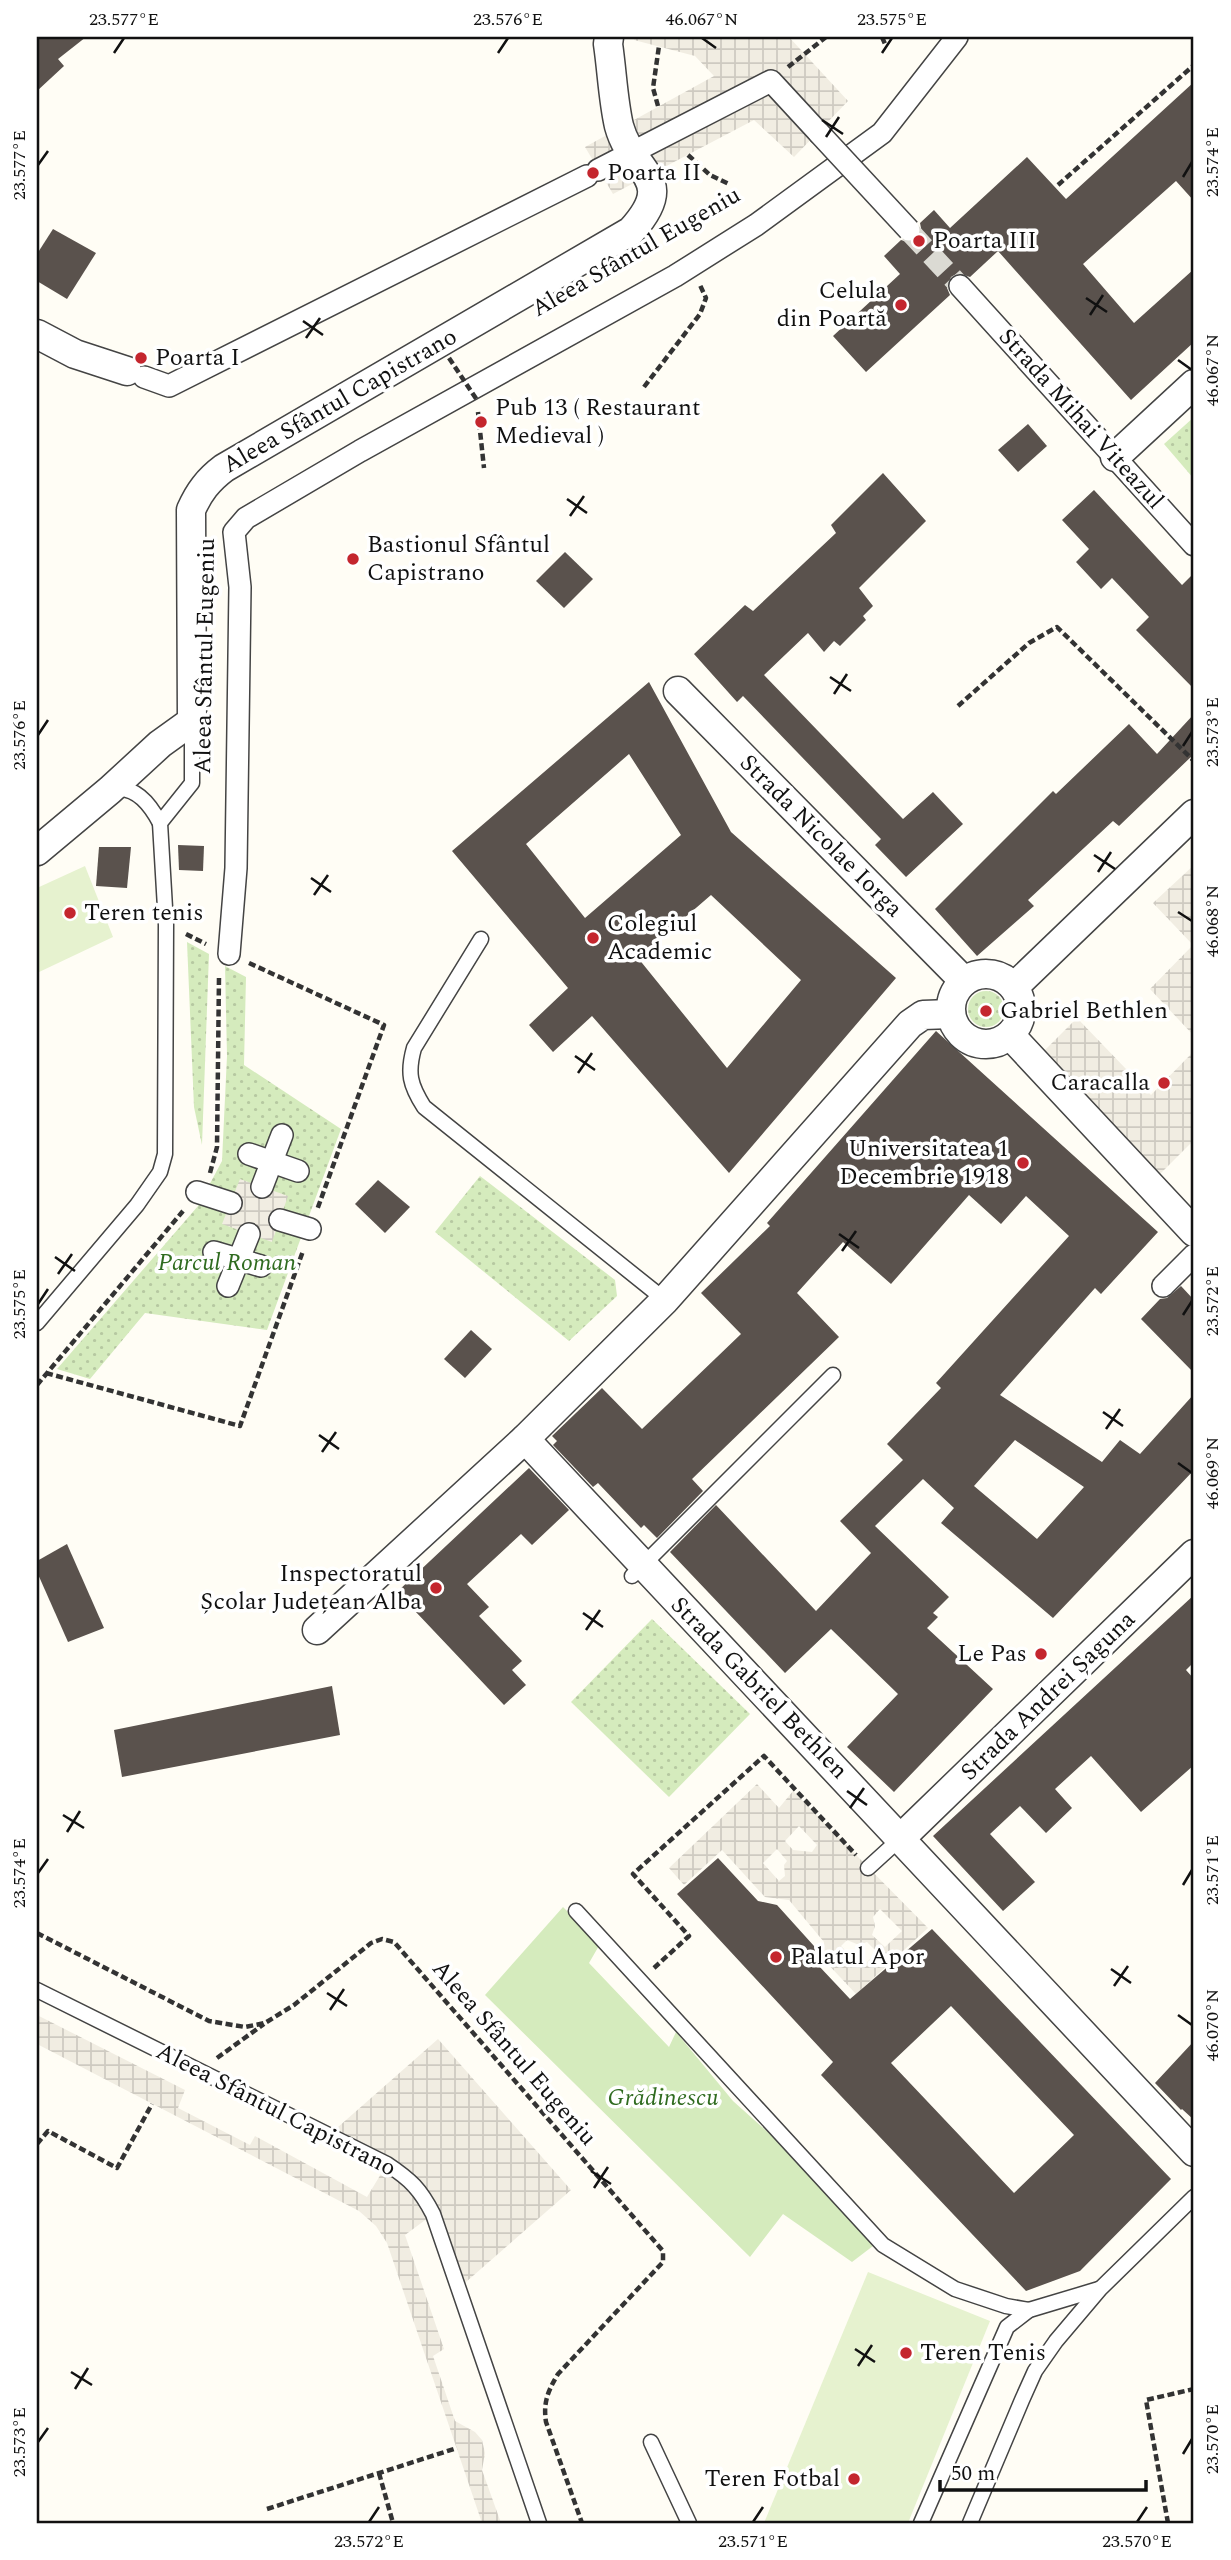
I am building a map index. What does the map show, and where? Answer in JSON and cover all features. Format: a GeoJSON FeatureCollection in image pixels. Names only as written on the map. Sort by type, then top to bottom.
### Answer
{"type":"FeatureCollection","features":[{"type":"Feature","properties":{"kind":"street","name":"Aleea Sfântul Capistrano"},"geometry":{"type":"LineString","coordinates":[[192,721],[191,510],[200,491],[224,468],[631,231],[648,213],[653,191],[648,176],[620,127],[609,37]]}},
{"type":"Feature","properties":{"kind":"street"},"geometry":{"type":"LineString","coordinates":[[224,958],[236,868],[240,587],[234,532],[254,512],[692,265],[756,225],[882,133],[957,37]]}},
{"type":"Feature","properties":{"kind":"street"},"geometry":{"type":"LineString","coordinates":[[37,334],[75,354],[169,386],[771,81],[910,231]]}},
{"type":"Feature","properties":{"kind":"street","name":"Strada Mihai Viteazul"},"geometry":{"type":"LineString","coordinates":[[964,290],[1194,545]]}},
{"type":"Feature","properties":{"kind":"street"},"geometry":{"type":"LineString","coordinates":[[1115,457],[1194,384]]}},
{"type":"Feature","properties":{"kind":"street","name":"Strada Nicolae Iorga"},"geometry":{"type":"LineString","coordinates":[[678,691],[964,981]]}},
{"type":"Feature","properties":{"kind":"street"},"geometry":{"type":"LineString","coordinates":[[37,851],[160,744],[192,721]]}},
{"type":"Feature","properties":{"kind":"street"},"geometry":{"type":"LineString","coordinates":[[1014,987],[1194,814]]}},
{"type":"Feature","properties":{"kind":"street"},"geometry":{"type":"LineString","coordinates":[[984,974],[995,975],[1014,987],[1021,1007],[1017,1027],[1010,1035],[1001,1041],[979,1044],[960,1034],[951,1014],[951,1001],[964,981],[984,974]]}},
{"type":"Feature","properties":{"kind":"street"},"geometry":{"type":"LineString","coordinates":[[317,1630],[525,1439],[665,1300],[910,1024],[923,1015],[951,1014]]}},
{"type":"Feature","properties":{"kind":"street"},"geometry":{"type":"LineString","coordinates":[[1010,1035],[1194,1233]]}},
{"type":"Feature","properties":{"kind":"street"},"geometry":{"type":"LineString","coordinates":[[262,1187],[282,1135]]}},
{"type":"Feature","properties":{"kind":"street"},"geometry":{"type":"LineString","coordinates":[[248,1154],[299,1171]]}},
{"type":"Feature","properties":{"kind":"street"},"geometry":{"type":"LineString","coordinates":[[197,1192],[231,1203]]}},
{"type":"Feature","properties":{"kind":"street"},"geometry":{"type":"LineString","coordinates":[[280,1220],[310,1229]]}},
{"type":"Feature","properties":{"kind":"street"},"geometry":{"type":"LineString","coordinates":[[228,1286],[249,1234]]}},
{"type":"Feature","properties":{"kind":"street"},"geometry":{"type":"LineString","coordinates":[[214,1252],[261,1266]]}},
{"type":"Feature","properties":{"kind":"street"},"geometry":{"type":"LineString","coordinates":[[1163,1286],[1194,1255]]}},
{"type":"Feature","properties":{"kind":"street","name":"Strada Gabriel Bethlen"},"geometry":{"type":"LineString","coordinates":[[525,1439],[637,1571],[902,1837],[1194,2152]]}},
{"type":"Feature","properties":{"kind":"street","name":"Strada Andrei Șaguna"},"geometry":{"type":"LineString","coordinates":[[902,1837],[1194,1554]]}},
{"type":"Feature","properties":{"kind":"lane","name":"Aleea Sfântul Capistrano"},"geometry":{"type":"LineString","coordinates":[[160,823],[192,783],[192,721]]}},
{"type":"Feature","properties":{"kind":"lane"},"geometry":{"type":"LineString","coordinates":[[37,1324],[137,1205],[160,1172],[165,1154],[166,925],[160,823],[152,806],[136,793],[122,787],[110,790]]}},
{"type":"Feature","properties":{"kind":"lane"},"geometry":{"type":"LineString","coordinates":[[481,939],[414,1048],[409,1066],[413,1089],[424,1107],[665,1300]]}},
{"type":"Feature","properties":{"kind":"lane"},"geometry":{"type":"LineString","coordinates":[[637,1571],[833,1375]]}},
{"type":"Feature","properties":{"kind":"lane"},"geometry":{"type":"LineString","coordinates":[[868,1868],[902,1837]]}},
{"type":"Feature","properties":{"kind":"lane"},"geometry":{"type":"LineString","coordinates":[[576,1911],[883,2245],[955,2289],[1006,2306],[1028,2310]]}},
{"type":"Feature","properties":{"kind":"lane","name":"Aleea Sfântul Capistrano"},"geometry":{"type":"LineString","coordinates":[[37,1990],[387,2164],[421,2191],[437,2227],[539,2523]]}},
{"type":"Feature","properties":{"kind":"lane"},"geometry":{"type":"LineString","coordinates":[[970,2523],[1035,2371],[1073,2318],[1194,2197]]}},
{"type":"Feature","properties":{"kind":"lane"},"geometry":{"type":"LineString","coordinates":[[921,2523],[1007,2327],[1028,2310],[1100,2289]]}},
{"type":"Feature","properties":{"kind":"lane"},"geometry":{"type":"LineString","coordinates":[[651,2442],[689,2523]]}},
{"type":"Feature","properties":{"kind":"path"},"geometry":{"type":"LineString","coordinates":[[771,81],[826,37]]}},
{"type":"Feature","properties":{"kind":"path"},"geometry":{"type":"LineString","coordinates":[[882,37],[885,44]]}},
{"type":"Feature","properties":{"kind":"path"},"geometry":{"type":"LineString","coordinates":[[658,106],[653,88],[659,46]]}},
{"type":"Feature","properties":{"kind":"path"},"geometry":{"type":"LineString","coordinates":[[1058,185],[1194,65]]}},
{"type":"Feature","properties":{"kind":"path"},"geometry":{"type":"LineString","coordinates":[[688,155],[710,175],[729,184]]}},
{"type":"Feature","properties":{"kind":"path"},"geometry":{"type":"LineString","coordinates":[[644,387],[700,314],[706,298],[692,265]]}},
{"type":"Feature","properties":{"kind":"path"},"geometry":{"type":"LineString","coordinates":[[449,358],[477,400],[484,468]]}},
{"type":"Feature","properties":{"kind":"path"},"geometry":{"type":"LineString","coordinates":[[457,375],[469,368]]}},
{"type":"Feature","properties":{"kind":"path"},"geometry":{"type":"LineString","coordinates":[[958,706],[1029,643],[1058,627],[1194,761]]}},
{"type":"Feature","properties":{"kind":"path"},"geometry":{"type":"LineString","coordinates":[[184,933],[208,944]]}},
{"type":"Feature","properties":{"kind":"path"},"geometry":{"type":"LineString","coordinates":[[37,1385],[210,1173],[217,1147],[224,958]]}},
{"type":"Feature","properties":{"kind":"path"},"geometry":{"type":"LineString","coordinates":[[640,1981],[689,1936],[633,1874],[764,1756],[868,1868]]}},
{"type":"Feature","properties":{"kind":"path","name":"Aleea Sfântul Eugeniu"},"geometry":{"type":"LineString","coordinates":[[37,1933],[208,2021],[245,2027],[265,2023],[294,2005],[371,1943],[382,1939],[394,1942],[663,2251],[663,2262],[558,2374],[547,2392],[544,2407],[546,2422],[582,2523]]}},
{"type":"Feature","properties":{"kind":"path"},"geometry":{"type":"LineString","coordinates":[[200,2071],[265,2023]]}},
{"type":"Feature","properties":{"kind":"path"},"geometry":{"type":"LineString","coordinates":[[37,2144],[48,2131],[117,2168],[152,2104]]}},
{"type":"Feature","properties":{"kind":"path"},"geometry":{"type":"LineString","coordinates":[[1168,2523],[1146,2400],[1194,2389]]}},
{"type":"Feature","properties":{"kind":"path"},"geometry":{"type":"LineString","coordinates":[[267,2509],[457,2448]]}},
{"type":"Feature","properties":{"kind":"path"},"geometry":{"type":"LineString","coordinates":[[379,2473],[393,2523]]}},
{"type":"Feature","properties":{"kind":"green space"},"geometry":{"type":"Polygon","coordinates":[[[1194,417],[1194,479],[1164,444],[1194,417]]]}},
{"type":"Feature","properties":{"kind":"green space","name":"Teren tenis"},"geometry":{"type":"Polygon","coordinates":[[[85,866],[113,937],[37,973],[37,888],[85,866]]]}},
{"type":"Feature","properties":{"kind":"green space"},"geometry":{"type":"Polygon","coordinates":[[[187,942],[209,954],[202,1145],[194,1107],[187,942]]]}},
{"type":"Feature","properties":{"kind":"green space","name":"Parcul Roman"},"geometry":{"type":"Polygon","coordinates":[[[225,966],[246,977],[244,1065],[341,1129],[267,1330],[145,1313],[90,1379],[57,1369],[198,1206],[222,1161],[227,1056],[225,966]]]}},
{"type":"Feature","properties":{"kind":"green space"},"geometry":{"type":"Polygon","coordinates":[[[986,991],[999,996],[1004,1009],[999,1022],[986,1027],[973,1022],[968,1009],[973,996],[986,991]]]}},
{"type":"Feature","properties":{"kind":"green space"},"geometry":{"type":"Polygon","coordinates":[[[480,1176],[615,1280],[617,1296],[569,1341],[435,1232],[480,1176]]]}},
{"type":"Feature","properties":{"kind":"green space"},"geometry":{"type":"Polygon","coordinates":[[[652,1619],[750,1714],[669,1797],[571,1702],[652,1619]]]}},
{"type":"Feature","properties":{"kind":"green space","name":"Grădinescu"},"geometry":{"type":"Polygon","coordinates":[[[563,1907],[600,1944],[589,1963],[669,2047],[676,2032],[733,2101],[791,2153],[873,2246],[852,2262],[783,2214],[750,2257],[485,1995],[563,1907]]]}},
{"type":"Feature","properties":{"kind":"green space"},"geometry":{"type":"Polygon","coordinates":[[[868,2272],[990,2321],[908,2523],[764,2523],[868,2272]]]}},
{"type":"Feature","properties":{"kind":"shaded area"},"geometry":{"type":"Polygon","coordinates":[[[635,37],[789,37],[848,101],[794,157],[754,120],[613,194],[585,147],[714,76],[695,56],[634,40],[635,37]]]}},
{"type":"Feature","properties":{"kind":"shaded area"},"geometry":{"type":"Polygon","coordinates":[[[1194,865],[1194,1036],[1150,989],[1193,945],[1153,903],[1194,865]]]}},
{"type":"Feature","properties":{"kind":"shaded area"},"geometry":{"type":"Polygon","coordinates":[[[1077,1018],[1151,1095],[1194,1051],[1194,1140],[1150,1184],[1035,1060],[1077,1018]]]}},
{"type":"Feature","properties":{"kind":"shaded area"},"geometry":{"type":"Polygon","coordinates":[[[240,1179],[288,1196],[272,1242],[222,1224],[240,1179]]]}},
{"type":"Feature","properties":{"kind":"shaded area"},"geometry":{"type":"Polygon","coordinates":[[[757,1784],[779,1808],[793,1791],[928,1928],[856,1994],[824,1960],[824,1942],[789,1900],[765,1897],[722,1850],[684,1885],[669,1868],[757,1784]],[[799,1826],[785,1841],[793,1850],[812,1852],[817,1845],[799,1826]],[[777,1849],[763,1863],[779,1881],[785,1876],[784,1865],[787,1861],[777,1849]],[[880,1909],[873,1917],[875,1926],[872,1935],[885,1947],[902,1931],[880,1909]],[[847,1940],[841,1946],[862,1967],[877,1952],[867,1942],[859,1945],[847,1940]]]}},
{"type":"Feature","properties":{"kind":"shaded area"},"geometry":{"type":"Polygon","coordinates":[[[37,2015],[185,2090],[178,2108],[250,2145],[255,2136],[367,2197],[387,2164],[329,2135],[438,2039],[571,2190],[458,2289],[432,2215],[405,2235],[444,2349],[433,2356],[455,2421],[475,2432],[482,2440],[485,2453],[482,2470],[501,2523],[482,2523],[387,2243],[376,2226],[359,2211],[37,2044],[37,2015]]]}},
{"type":"Feature","properties":{"kind":"building"},"geometry":{"type":"Polygon","coordinates":[[[37,37],[86,37],[58,59],[64,66],[37,91],[37,37]]]}},
{"type":"Feature","properties":{"kind":"building"},"geometry":{"type":"Polygon","coordinates":[[[1194,82],[1194,201],[1176,181],[1083,264],[1134,323],[1194,269],[1194,342],[1131,400],[998,251],[970,277],[958,273],[951,277],[947,288],[950,295],[866,372],[833,336],[900,274],[884,256],[901,240],[911,243],[918,239],[922,233],[920,223],[934,210],[950,228],[1027,157],[1066,199],[1194,82]]]}},
{"type":"Feature","properties":{"kind":"building"},"geometry":{"type":"Polygon","coordinates":[[[53,229],[96,253],[67,299],[37,281],[37,254],[53,229]]]}},
{"type":"Feature","properties":{"kind":"building"},"geometry":{"type":"Polygon","coordinates":[[[1028,424],[1047,446],[1018,472],[998,450],[1028,424]]]}},
{"type":"Feature","properties":{"kind":"building"},"geometry":{"type":"Polygon","coordinates":[[[883,473],[926,521],[859,588],[873,606],[863,616],[866,620],[840,646],[834,641],[824,652],[808,633],[764,675],[903,819],[933,792],[963,824],[906,877],[875,845],[881,839],[743,696],[737,702],[694,654],[745,605],[753,611],[836,533],[831,525],[883,473]]]}},
{"type":"Feature","properties":{"kind":"building"},"geometry":{"type":"Polygon","coordinates":[[[1094,490],[1182,585],[1194,573],[1194,689],[1136,630],[1149,617],[1112,578],[1101,589],[1076,562],[1089,549],[1062,520],[1094,490]]]}},
{"type":"Feature","properties":{"kind":"building"},"geometry":{"type":"Polygon","coordinates":[[[565,552],[593,579],[564,608],[536,581],[565,552]]]}},
{"type":"Feature","properties":{"kind":"building","name":"Colegiul Academic"},"geometry":{"type":"Polygon","coordinates":[[[649,682],[731,832],[896,978],[729,1173],[592,1016],[553,1052],[529,1025],[568,988],[452,851],[649,682]],[[629,754],[526,844],[585,918],[681,835],[629,754]],[[711,895],[638,958],[727,1068],[801,980],[711,895]]]}},
{"type":"Feature","properties":{"kind":"building"},"geometry":{"type":"Polygon","coordinates":[[[1194,714],[1194,754],[1119,826],[1113,821],[1028,900],[1034,906],[977,956],[935,909],[1053,791],[1056,794],[1129,724],[1157,754],[1194,714]]]}},
{"type":"Feature","properties":{"kind":"building"},"geometry":{"type":"Polygon","coordinates":[[[178,845],[204,846],[203,871],[179,870],[178,845]]]}},
{"type":"Feature","properties":{"kind":"building"},"geometry":{"type":"Polygon","coordinates":[[[99,847],[131,847],[127,888],[96,886],[99,847]]]}},
{"type":"Feature","properties":{"kind":"building"},"geometry":{"type":"Polygon","coordinates":[[[936,1031],[1158,1232],[1101,1294],[1095,1288],[1000,1395],[1102,1462],[1120,1440],[1140,1454],[1194,1394],[1194,1470],[1053,1618],[941,1523],[954,1508],[923,1479],[875,1526],[949,1597],[933,1613],[938,1617],[927,1628],[993,1689],[894,1792],[847,1747],[898,1694],[831,1629],[785,1673],[670,1552],[716,1505],[816,1611],[871,1553],[840,1521],[903,1460],[887,1444],[941,1388],[936,1383],[1069,1236],[1026,1196],[1001,1224],[969,1195],[891,1284],[843,1242],[797,1293],[839,1337],[692,1479],[703,1491],[657,1538],[644,1525],[641,1528],[598,1483],[593,1487],[553,1445],[557,1441],[552,1436],[602,1388],[642,1429],[741,1334],[701,1293],[770,1226],[767,1223],[936,1031]],[[1015,1440],[974,1486],[1037,1539],[1084,1487],[1015,1440]]]}},
{"type":"Feature","properties":{"kind":"building"},"geometry":{"type":"Polygon","coordinates":[[[378,1180],[410,1207],[385,1233],[355,1204],[378,1180]]]}},
{"type":"Feature","properties":{"kind":"building"},"geometry":{"type":"Polygon","coordinates":[[[1181,1286],[1194,1300],[1194,1373],[1141,1319],[1160,1299],[1167,1298],[1181,1286]]]}},
{"type":"Feature","properties":{"kind":"building"},"geometry":{"type":"Polygon","coordinates":[[[471,1330],[492,1349],[465,1378],[444,1359],[471,1330]]]}},
{"type":"Feature","properties":{"kind":"building","name":"Inspectoratul Școlar Județean Alba"},"geometry":{"type":"Polygon","coordinates":[[[529,1468],[569,1510],[532,1545],[521,1534],[467,1584],[489,1607],[479,1616],[522,1661],[512,1670],[526,1685],[504,1705],[397,1592],[529,1468]]]}},
{"type":"Feature","properties":{"kind":"building"},"geometry":{"type":"Polygon","coordinates":[[[67,1544],[104,1628],[68,1642],[37,1572],[37,1561],[67,1544]]]}},
{"type":"Feature","properties":{"kind":"building"},"geometry":{"type":"Polygon","coordinates":[[[1194,1595],[1194,1662],[1186,1670],[1194,1679],[1194,1765],[1141,1812],[1091,1756],[1055,1789],[1072,1808],[1046,1833],[1020,1806],[990,1834],[1035,1882],[1003,1911],[933,1836],[1194,1595]]]}},
{"type":"Feature","properties":{"kind":"building"},"geometry":{"type":"Polygon","coordinates":[[[332,1686],[340,1735],[122,1777],[114,1730],[332,1686]]]}},
{"type":"Feature","properties":{"kind":"building"},"geometry":{"type":"Polygon","coordinates":[[[718,1858],[758,1901],[777,1905],[814,1946],[818,1965],[850,1999],[932,1929],[1171,2179],[1080,2271],[1026,2291],[821,2075],[833,2062],[677,1894],[718,1858]],[[951,2006],[891,2063],[1014,2193],[1074,2135],[951,2006]]]}},
{"type":"Feature","properties":{"kind":"building"},"geometry":{"type":"Polygon","coordinates":[[[1194,2041],[1194,2120],[1155,2083],[1194,2041]]]}},
{"type":"Feature","properties":{"kind":"tunnel"},"geometry":{"type":"LineString","coordinates":[[910,232],[960,286]]}},
{"type":"Feature","properties":{"kind":"place","name":"Poarta II"},"geometry":{"type":"Point","coordinates":[593,173]}},
{"type":"Feature","properties":{"kind":"place","name":"Poarta III"},"geometry":{"type":"Point","coordinates":[919,241]}},
{"type":"Feature","properties":{"kind":"place","name":"Celula din Poartă"},"geometry":{"type":"Point","coordinates":[901,305]}},
{"type":"Feature","properties":{"kind":"place","name":"Poarta I"},"geometry":{"type":"Point","coordinates":[141,358]}},
{"type":"Feature","properties":{"kind":"place","name":"Pub 13 ( Restaurant Medieval )"},"geometry":{"type":"Point","coordinates":[481,422]}},
{"type":"Feature","properties":{"kind":"place","name":"Bastionul Sfântul Capistrano"},"geometry":{"type":"Point","coordinates":[353,559]}},
{"type":"Feature","properties":{"kind":"place","name":"Teren tenis"},"geometry":{"type":"Point","coordinates":[70,913]}},
{"type":"Feature","properties":{"kind":"place","name":"Colegiul Academic"},"geometry":{"type":"Point","coordinates":[593,938]}},
{"type":"Feature","properties":{"kind":"place","name":"Gabriel Bethlen"},"geometry":{"type":"Point","coordinates":[986,1011]}},
{"type":"Feature","properties":{"kind":"place","name":"Caracalla"},"geometry":{"type":"Point","coordinates":[1164,1083]}},
{"type":"Feature","properties":{"kind":"place","name":"Universitatea 1 Decembrie 1918"},"geometry":{"type":"Point","coordinates":[1023,1163]}},
{"type":"Feature","properties":{"kind":"place","name":"Inspectoratul Școlar Județean Alba"},"geometry":{"type":"Point","coordinates":[436,1588]}},
{"type":"Feature","properties":{"kind":"place","name":"Le Pas"},"geometry":{"type":"Point","coordinates":[1041,1654]}},
{"type":"Feature","properties":{"kind":"place","name":"Palatul Apor"},"geometry":{"type":"Point","coordinates":[776,1957]}},
{"type":"Feature","properties":{"kind":"place","name":"Teren Tenis"},"geometry":{"type":"Point","coordinates":[906,2353]}},
{"type":"Feature","properties":{"kind":"place","name":"Teren Fotbal"},"geometry":{"type":"Point","coordinates":[854,2479]}}]}
